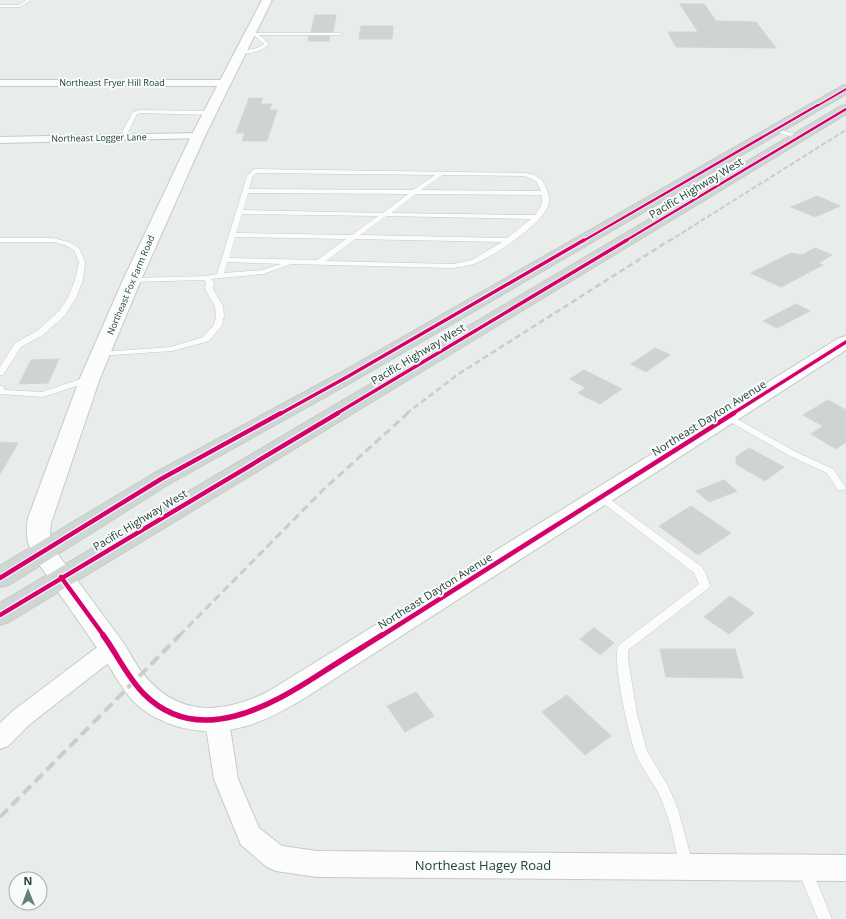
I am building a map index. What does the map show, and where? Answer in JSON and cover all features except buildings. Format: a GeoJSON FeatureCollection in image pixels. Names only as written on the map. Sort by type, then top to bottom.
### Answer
{"type":"FeatureCollection","features":[{"type":"Feature","properties":{"kind":"main road","name":"Pacific Highway West"},"geometry":{"type":"LineString","coordinates":[[0,578],[161,479],[347,377],[846,89]]}},
{"type":"Feature","properties":{"kind":"main road","name":"Pacific Highway West"},"geometry":{"type":"LineString","coordinates":[[0,615],[61,577],[846,109]]}},
{"type":"Feature","properties":{"kind":"street","name":"Northeast Fox Farm Road"},"geometry":{"type":"LineString","coordinates":[[61,577],[43,551],[38,538],[37,531],[40,518],[90,378],[132,280],[198,136],[240,53],[252,34],[267,0]]}},
{"type":"Feature","properties":{"kind":"street","name":"Northeast Fryer Hill Road"},"geometry":{"type":"LineString","coordinates":[[0,83],[225,83]]}},
{"type":"Feature","properties":{"kind":"street","name":"Northeast Logger Lane"},"geometry":{"type":"LineString","coordinates":[[0,140],[198,136]]}},
{"type":"Feature","properties":{"kind":"street","name":"Northeast Dayton Avenue"},"geometry":{"type":"LineString","coordinates":[[61,577],[112,648],[134,683],[153,703],[177,716],[196,720],[217,721],[246,714],[269,705],[331,668],[846,342]]}},
{"type":"Feature","properties":{"kind":"street"},"geometry":{"type":"LineString","coordinates":[[0,739],[22,717],[112,648]]}},
{"type":"Feature","properties":{"kind":"street","name":"Northeast Hagey Road"},"geometry":{"type":"LineString","coordinates":[[217,721],[226,779],[250,836],[276,858],[317,864],[846,868]]}},
{"type":"Feature","properties":{"kind":"lane"},"geometry":{"type":"LineString","coordinates":[[0,6],[20,6],[29,0]]}},
{"type":"Feature","properties":{"kind":"lane"},"geometry":{"type":"LineString","coordinates":[[252,34],[341,34]]}},
{"type":"Feature","properties":{"kind":"lane"},"geometry":{"type":"LineString","coordinates":[[130,138],[126,132],[135,113],[141,111],[210,113]]}},
{"type":"Feature","properties":{"kind":"lane"},"geometry":{"type":"LineString","coordinates":[[774,130],[799,137]]}},
{"type":"Feature","properties":{"kind":"lane"},"geometry":{"type":"LineString","coordinates":[[220,275],[224,260],[232,234],[246,191],[250,176],[254,171],[441,172],[532,175],[539,179],[542,183],[545,193],[546,204],[538,217],[508,240],[474,261],[453,266],[224,260]]}},
{"type":"Feature","properties":{"kind":"lane"},"geometry":{"type":"LineString","coordinates":[[318,263],[385,215],[441,172]]}},
{"type":"Feature","properties":{"kind":"lane"},"geometry":{"type":"LineString","coordinates":[[246,191],[545,193]]}},
{"type":"Feature","properties":{"kind":"lane"},"geometry":{"type":"LineString","coordinates":[[239,212],[538,217]]}},
{"type":"Feature","properties":{"kind":"lane"},"geometry":{"type":"LineString","coordinates":[[232,234],[508,240]]}},
{"type":"Feature","properties":{"kind":"lane"},"geometry":{"type":"LineString","coordinates":[[0,240],[53,240],[67,243],[77,249],[82,262],[79,280],[72,298],[62,313],[40,333],[18,345],[0,373]]}},
{"type":"Feature","properties":{"kind":"lane"},"geometry":{"type":"LineString","coordinates":[[132,280],[206,278],[220,275],[263,272],[293,262]]}},
{"type":"Feature","properties":{"kind":"lane"},"geometry":{"type":"LineString","coordinates":[[101,354],[172,349],[206,339],[218,325],[220,316],[219,306],[209,288],[210,282],[206,278]]}},
{"type":"Feature","properties":{"kind":"lane"},"geometry":{"type":"LineString","coordinates":[[0,390],[43,395],[90,378]]}},
{"type":"Feature","properties":{"kind":"lane"},"geometry":{"type":"LineString","coordinates":[[728,417],[793,454],[830,470],[841,488]]}},
{"type":"Feature","properties":{"kind":"lane"},"geometry":{"type":"LineString","coordinates":[[601,497],[698,570],[705,585],[623,648],[622,659],[631,714],[641,752],[664,790],[672,809],[686,867]]}},
{"type":"Feature","properties":{"kind":"lane"},"geometry":{"type":"LineString","coordinates":[[804,868],[825,919]]}},
{"type":"Feature","properties":{"kind":"railway"},"geometry":{"type":"LineString","coordinates":[[669,241],[846,130]]}},
{"type":"Feature","properties":{"kind":"railway"},"geometry":{"type":"LineString","coordinates":[[406,414],[457,375],[670,240]]}},
{"type":"Feature","properties":{"kind":"railway"},"geometry":{"type":"LineString","coordinates":[[179,636],[323,490],[408,413]]}},
{"type":"Feature","properties":{"kind":"railway"},"geometry":{"type":"LineString","coordinates":[[0,817],[180,635]]}},
{"type":"Feature","properties":{"kind":"cycle path"},"geometry":{"type":"LineString","coordinates":[[0,578],[161,479],[347,377],[846,89]]}},
{"type":"Feature","properties":{"kind":"cycle path"},"geometry":{"type":"LineString","coordinates":[[0,615],[846,109]]}},
{"type":"Feature","properties":{"kind":"cycle path"},"geometry":{"type":"LineString","coordinates":[[61,577],[93,620],[131,678],[145,695],[157,704],[170,712],[184,717],[199,719],[214,720],[245,714],[279,700],[846,342]]}}]}
